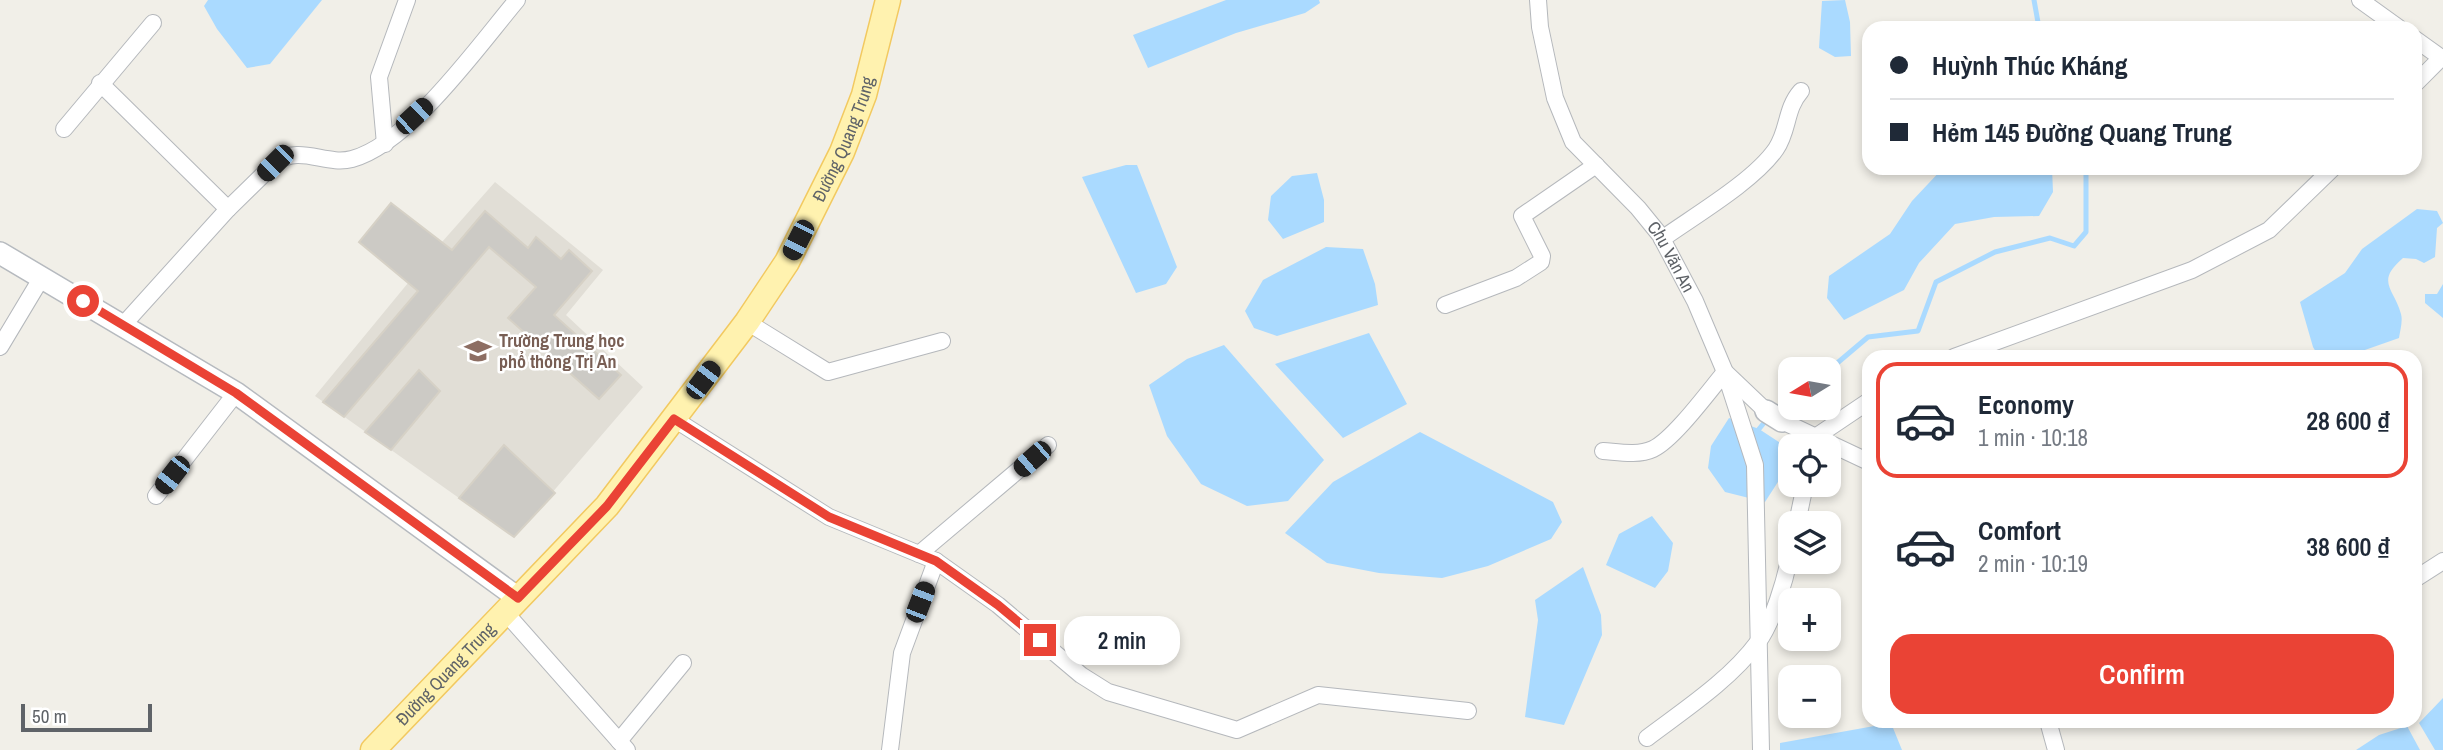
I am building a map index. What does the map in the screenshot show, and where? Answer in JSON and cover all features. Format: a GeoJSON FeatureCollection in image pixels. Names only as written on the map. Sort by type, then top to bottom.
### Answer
{"type":"FeatureCollection","features":[{"type":"Feature","properties":{"kind":"main road","name":"Đường Quang Trung"},"geometry":{"type":"LineString","coordinates":[[373,750],[607,506],[747,322],[787,262],[846,143],[864,95],[888,0]]}},
{"type":"Feature","properties":{"kind":"street"},"geometry":{"type":"LineString","coordinates":[[384,144],[379,77],[407,0]]}},
{"type":"Feature","properties":{"kind":"street"},"geometry":{"type":"LineString","coordinates":[[124,324],[228,209],[283,156],[297,153],[352,159],[384,144],[429,103],[517,0]]}},
{"type":"Feature","properties":{"kind":"street","name":"Chu Văn An"},"geometry":{"type":"LineString","coordinates":[[1538,0],[1539,27],[1555,98],[1573,142],[1638,208],[1662,239],[1695,301],[1726,372],[1774,416],[1801,434]]}},
{"type":"Feature","properties":{"kind":"street"},"geometry":{"type":"LineString","coordinates":[[2360,0],[2389,21]]}},
{"type":"Feature","properties":{"kind":"street"},"geometry":{"type":"LineString","coordinates":[[64,129],[153,23]]}},
{"type":"Feature","properties":{"kind":"street"},"geometry":{"type":"LineString","coordinates":[[2422,44],[2442,59],[2422,78]]}},
{"type":"Feature","properties":{"kind":"street"},"geometry":{"type":"LineString","coordinates":[[100,83],[228,209]]}},
{"type":"Feature","properties":{"kind":"street"},"geometry":{"type":"LineString","coordinates":[[1662,239],[1760,166],[1776,149],[1784,132],[1791,102],[1801,91]]}},
{"type":"Feature","properties":{"kind":"street"},"geometry":{"type":"LineString","coordinates":[[1445,305],[1516,278],[1541,262],[1542,256],[1522,216],[1596,165]]}},
{"type":"Feature","properties":{"kind":"street"},"geometry":{"type":"LineString","coordinates":[[1973,350],[2192,270],[2269,230],[2326,175]]}},
{"type":"Feature","properties":{"kind":"street"},"geometry":{"type":"LineString","coordinates":[[0,253],[124,324],[236,393],[511,604],[623,745],[683,663]]}},
{"type":"Feature","properties":{"kind":"street"},"geometry":{"type":"LineString","coordinates":[[0,347],[42,277]]}},
{"type":"Feature","properties":{"kind":"street"},"geometry":{"type":"LineString","coordinates":[[747,322],[828,372],[942,341]]}},
{"type":"Feature","properties":{"kind":"street"},"geometry":{"type":"LineString","coordinates":[[1603,452],[1635,453],[1653,450],[1669,436],[1726,372],[1748,434],[1755,465],[1761,750]]}},
{"type":"Feature","properties":{"kind":"street"},"geometry":{"type":"LineString","coordinates":[[156,496],[236,393]]}},
{"type":"Feature","properties":{"kind":"street"},"geometry":{"type":"LineString","coordinates":[[1824,434],[1862,406]]}},
{"type":"Feature","properties":{"kind":"street"},"geometry":{"type":"LineString","coordinates":[[674,419],[829,517],[936,561],[998,605],[1081,675],[1108,692],[1229,730],[1247,729],[1318,695],[1468,711]]}},
{"type":"Feature","properties":{"kind":"street"},"geometry":{"type":"LineString","coordinates":[[919,554],[1048,444]]}},
{"type":"Feature","properties":{"kind":"street","name":"Chu Văn An"},"geometry":{"type":"LineString","coordinates":[[1841,452],[1862,460]]}},
{"type":"Feature","properties":{"kind":"street"},"geometry":{"type":"LineString","coordinates":[[890,750],[902,653],[936,561]]}},
{"type":"Feature","properties":{"kind":"street"},"geometry":{"type":"LineString","coordinates":[[2422,574],[2443,561]]}},
{"type":"Feature","properties":{"kind":"street"},"geometry":{"type":"LineString","coordinates":[[1647,738],[1722,678],[1759,641],[1787,574]]}},
{"type":"Feature","properties":{"kind":"street"},"geometry":{"type":"LineString","coordinates":[[2050,728],[2056,750]]}},
{"type":"Feature","properties":{"kind":"shaded area","name":"Trường Trung học phổ thông Trị An"},"geometry":{"type":"Polygon","coordinates":[[[495,182],[603,270],[566,315],[643,387],[514,537],[315,396],[408,283],[359,242],[391,203],[442,242],[495,182]]]}},
{"type":"Feature","properties":{"kind":"water"},"geometry":{"type":"Polygon","coordinates":[[[208,0],[322,0],[270,64],[247,68],[217,29],[204,6],[208,0]]]}},
{"type":"Feature","properties":{"kind":"water"},"geometry":{"type":"Polygon","coordinates":[[[1226,0],[1319,0],[1320,3],[1305,13],[1236,33],[1148,68],[1133,35],[1226,0]]]}},
{"type":"Feature","properties":{"kind":"water"},"geometry":{"type":"Polygon","coordinates":[[[1845,0],[1850,22],[1851,56],[1835,57],[1819,48],[1822,1],[1845,0]]]}},
{"type":"Feature","properties":{"kind":"water"},"geometry":{"type":"Polygon","coordinates":[[[1126,165],[1137,165],[1177,267],[1166,284],[1136,293],[1082,177],[1126,165]]]}},
{"type":"Feature","properties":{"kind":"water"},"geometry":{"type":"Polygon","coordinates":[[[1317,173],[1324,200],[1324,222],[1283,239],[1268,220],[1271,196],[1292,176],[1317,173]]]}},
{"type":"Feature","properties":{"kind":"water"},"geometry":{"type":"Polygon","coordinates":[[[1936,175],[2052,175],[2053,192],[2039,216],[1994,217],[1955,224],[1919,263],[1904,290],[1844,320],[1827,298],[1829,276],[1890,234],[1912,201],[1936,175]]]}},
{"type":"Feature","properties":{"kind":"water"},"geometry":{"type":"Polygon","coordinates":[[[2417,209],[2437,211],[2443,223],[2437,228],[2435,257],[2424,263],[2403,258],[2390,273],[2389,285],[2402,317],[2399,338],[2365,350],[2315,350],[2300,302],[2345,273],[2362,249],[2417,209]]]}},
{"type":"Feature","properties":{"kind":"water"},"geometry":{"type":"Polygon","coordinates":[[[1326,247],[1363,249],[1375,284],[1378,305],[1277,336],[1254,328],[1245,311],[1263,280],[1326,247]]]}},
{"type":"Feature","properties":{"kind":"water"},"geometry":{"type":"Polygon","coordinates":[[[2443,284],[2443,318],[2425,303],[2425,294],[2437,294],[2443,284]]]}},
{"type":"Feature","properties":{"kind":"water"},"geometry":{"type":"Polygon","coordinates":[[[1369,333],[1407,404],[1343,438],[1275,364],[1369,333]]]}},
{"type":"Feature","properties":{"kind":"water"},"geometry":{"type":"Polygon","coordinates":[[[1224,345],[1324,460],[1288,501],[1247,506],[1201,484],[1167,436],[1149,385],[1187,359],[1224,345]]]}},
{"type":"Feature","properties":{"kind":"water"},"geometry":{"type":"Polygon","coordinates":[[[1729,418],[1759,429],[1778,441],[1778,482],[1765,502],[1725,492],[1708,468],[1711,446],[1729,418]]]}},
{"type":"Feature","properties":{"kind":"water"},"geometry":{"type":"Polygon","coordinates":[[[1420,432],[1553,502],[1562,522],[1551,539],[1488,566],[1442,578],[1379,573],[1327,563],[1285,533],[1333,482],[1420,432]]]}},
{"type":"Feature","properties":{"kind":"water"},"geometry":{"type":"Polygon","coordinates":[[[1652,516],[1673,543],[1668,571],[1655,588],[1606,565],[1619,534],[1652,516]]]}},
{"type":"Feature","properties":{"kind":"water"},"geometry":{"type":"Polygon","coordinates":[[[1583,567],[1601,615],[1602,635],[1564,725],[1525,717],[1538,620],[1535,600],[1583,567]]]}},
{"type":"Feature","properties":{"kind":"water"},"geometry":{"type":"Polygon","coordinates":[[[2443,698],[2443,750],[2435,750],[2422,728],[2422,720],[2443,698]]]}},
{"type":"Feature","properties":{"kind":"water"},"geometry":{"type":"Polygon","coordinates":[[[1863,728],[1893,728],[1902,750],[1780,750],[1780,743],[1863,728]]]}},
{"type":"Feature","properties":{"kind":"water"},"geometry":{"type":"Polygon","coordinates":[[[2408,728],[2420,750],[2356,750],[2379,735],[2408,728]]]}},
{"type":"Feature","properties":{"kind":"building"},"geometry":{"type":"Polygon","coordinates":[[[391,203],[452,250],[485,211],[528,248],[536,237],[561,259],[569,250],[592,271],[554,315],[621,375],[599,399],[508,318],[536,287],[489,247],[344,417],[323,402],[418,291],[359,242],[391,203]]]}},
{"type":"Feature","properties":{"kind":"building"},"geometry":{"type":"Polygon","coordinates":[[[419,370],[440,391],[391,450],[365,432],[419,370]]]}},
{"type":"Feature","properties":{"kind":"building"},"geometry":{"type":"Polygon","coordinates":[[[504,445],[555,493],[514,537],[459,498],[504,445]]]}},
{"type":"Feature","properties":{"kind":"waterway"},"geometry":{"type":"LineString","coordinates":[[2034,0],[2038,21]]}},
{"type":"Feature","properties":{"kind":"waterway"},"geometry":{"type":"LineString","coordinates":[[1841,360],[1868,337],[1918,331],[1936,282],[1995,252],[2050,238],[2074,246],[2086,232],[2086,175]]}},
{"type":"Feature","properties":{"kind":"waterway"},"geometry":{"type":"LineString","coordinates":[[1775,411],[1778,408]]}},
{"type":"Feature","properties":{"kind":"waterway"},"geometry":{"type":"LineString","coordinates":[[1759,429],[1768,418]]}},
{"type":"Feature","properties":{"kind":"place","name":"Trường Trung học phổ thông Trị An"},"geometry":{"type":"Point","coordinates":[478,351]}},
{"type":"Feature","properties":{"kind":"route"},"geometry":{"type":"LineString","coordinates":[[83,301],[236,393],[518,598],[607,506],[674,419],[829,517],[936,561],[998,605],[1040,640]]}}]}
